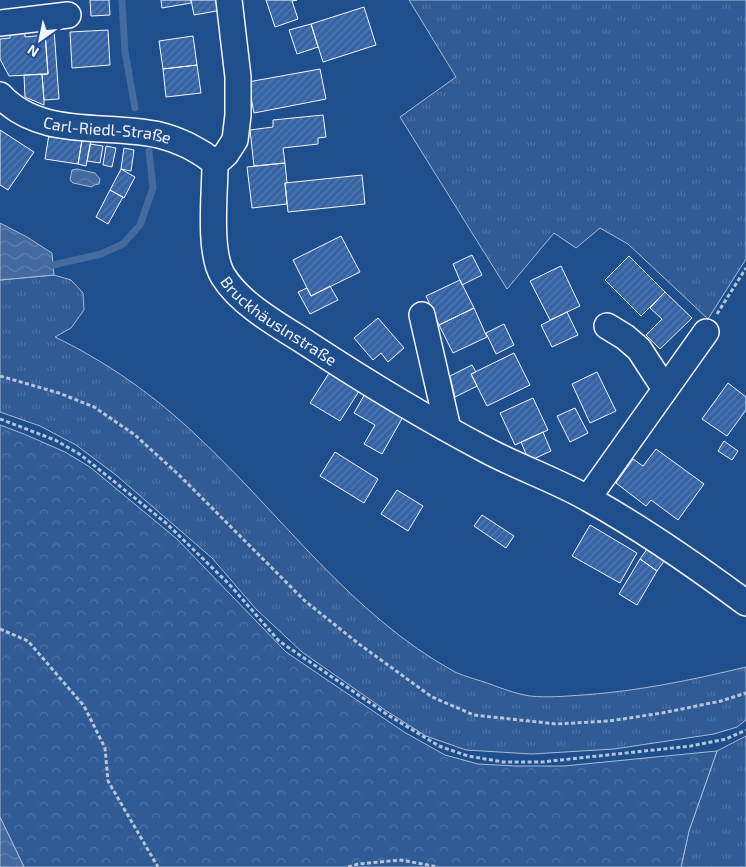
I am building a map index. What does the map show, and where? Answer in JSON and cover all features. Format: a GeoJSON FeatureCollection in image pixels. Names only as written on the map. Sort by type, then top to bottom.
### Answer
{"type":"FeatureCollection","features":[{"type":"Feature","properties":{"kind":"street"},"geometry":{"type":"LineString","coordinates":[[215,164],[226,154],[235,140],[238,115],[238,77],[229,0]]}},
{"type":"Feature","properties":{"kind":"street"},"geometry":{"type":"LineString","coordinates":[[0,24],[68,15]]}},
{"type":"Feature","properties":{"kind":"street","name":"Carl-Riedl-Straße"},"geometry":{"type":"LineString","coordinates":[[0,95],[22,113],[36,120],[61,125],[158,135],[177,141],[206,155],[215,164]]}},
{"type":"Feature","properties":{"kind":"street","name":"Bruckhäuslnstraße"},"geometry":{"type":"LineString","coordinates":[[215,164],[215,257],[222,275],[235,291],[275,324],[374,387],[488,451],[588,498],[632,525],[746,603]]}},
{"type":"Feature","properties":{"kind":"street"},"geometry":{"type":"LineString","coordinates":[[422,315],[448,429]]}},
{"type":"Feature","properties":{"kind":"street"},"geometry":{"type":"LineString","coordinates":[[607,326],[625,337],[639,349],[665,388]]}},
{"type":"Feature","properties":{"kind":"street"},"geometry":{"type":"LineString","coordinates":[[588,498],[706,332]]}},
{"type":"Feature","properties":{"kind":"path"},"geometry":{"type":"LineString","coordinates":[[706,332],[746,268]]}},
{"type":"Feature","properties":{"kind":"path"},"geometry":{"type":"LineString","coordinates":[[0,376],[59,393],[94,407],[135,435],[179,475],[305,601],[359,644],[432,697],[474,715],[556,724],[609,722],[721,701],[746,694]]}},
{"type":"Feature","properties":{"kind":"path"},"geometry":{"type":"LineString","coordinates":[[0,419],[56,440],[82,455],[166,523],[229,584],[279,640],[388,715],[438,746],[468,756],[503,762],[542,762],[691,746],[726,739],[746,730]]}},
{"type":"Feature","properties":{"kind":"path"},"geometry":{"type":"LineString","coordinates":[[0,628],[28,641],[84,706],[105,748],[108,781],[158,867]]}},
{"type":"Feature","properties":{"kind":"path"},"geometry":{"type":"LineString","coordinates":[[348,867],[358,864],[401,860],[438,867]]}},
{"type":"Feature","properties":{"kind":"green space"},"geometry":{"type":"Polygon","coordinates":[[[409,0],[746,0],[746,259],[708,319],[628,244],[600,228],[576,248],[554,233],[507,289],[400,117],[456,77],[409,0]]]}},
{"type":"Feature","properties":{"kind":"green space"},"geometry":{"type":"Polygon","coordinates":[[[54,275],[71,280],[83,293],[84,310],[71,328],[55,337],[93,357],[130,381],[181,421],[228,466],[350,593],[418,649],[459,674],[515,693],[536,697],[583,695],[645,688],[746,667],[746,720],[737,727],[714,734],[614,749],[532,754],[466,750],[426,736],[385,710],[302,652],[256,609],[212,558],[116,475],[76,445],[40,426],[0,412],[0,280],[54,275]]]}},
{"type":"Feature","properties":{"kind":"green space"},"geometry":{"type":"Polygon","coordinates":[[[0,425],[65,452],[90,467],[177,539],[286,652],[404,732],[445,755],[478,764],[564,766],[717,751],[689,831],[681,867],[24,867],[0,817],[0,425]]]}},
{"type":"Feature","properties":{"kind":"green space"},"geometry":{"type":"Polygon","coordinates":[[[746,736],[746,867],[681,867],[689,831],[717,751],[746,736]]]}},
{"type":"Feature","properties":{"kind":"water"},"geometry":{"type":"Polygon","coordinates":[[[77,169],[95,173],[100,179],[99,184],[92,187],[73,183],[70,180],[72,170],[77,169]]]}},
{"type":"Feature","properties":{"kind":"water"},"geometry":{"type":"Polygon","coordinates":[[[0,223],[52,253],[54,275],[0,280],[0,223]]]}},
{"type":"Feature","properties":{"kind":"water"},"geometry":{"type":"Polygon","coordinates":[[[0,817],[24,867],[0,867],[0,817]]]}},
{"type":"Feature","properties":{"kind":"building"},"geometry":{"type":"Polygon","coordinates":[[[90,0],[109,0],[110,15],[91,16],[90,0]]]}},
{"type":"Feature","properties":{"kind":"building"},"geometry":{"type":"Polygon","coordinates":[[[161,0],[191,0],[191,3],[162,8],[161,0]]]}},
{"type":"Feature","properties":{"kind":"building"},"geometry":{"type":"Polygon","coordinates":[[[191,0],[220,0],[222,10],[194,15],[191,0]]]}},
{"type":"Feature","properties":{"kind":"building"},"geometry":{"type":"Polygon","coordinates":[[[266,0],[297,0],[292,1],[298,19],[275,27],[266,0]]]}},
{"type":"Feature","properties":{"kind":"building"},"geometry":{"type":"Polygon","coordinates":[[[364,7],[376,45],[323,62],[311,24],[364,7]]]}},
{"type":"Feature","properties":{"kind":"building"},"geometry":{"type":"Polygon","coordinates":[[[311,24],[318,47],[297,54],[289,30],[311,24]]]}},
{"type":"Feature","properties":{"kind":"building"},"geometry":{"type":"Polygon","coordinates":[[[45,29],[54,29],[59,99],[44,100],[42,74],[48,74],[45,29]]]}},
{"type":"Feature","properties":{"kind":"building"},"geometry":{"type":"Polygon","coordinates":[[[108,30],[110,65],[72,68],[70,32],[108,30]]]}},
{"type":"Feature","properties":{"kind":"building"},"geometry":{"type":"Polygon","coordinates":[[[25,33],[25,37],[45,35],[48,74],[9,76],[0,59],[0,39],[10,38],[10,34],[25,33]]]}},
{"type":"Feature","properties":{"kind":"building"},"geometry":{"type":"Polygon","coordinates":[[[193,36],[197,65],[163,69],[159,41],[193,36]]]}},
{"type":"Feature","properties":{"kind":"building"},"geometry":{"type":"Polygon","coordinates":[[[197,65],[201,93],[166,97],[163,69],[197,65]]]}},
{"type":"Feature","properties":{"kind":"building"},"geometry":{"type":"Polygon","coordinates":[[[320,69],[326,99],[254,113],[248,82],[320,69]]]}},
{"type":"Feature","properties":{"kind":"building"},"geometry":{"type":"Polygon","coordinates":[[[42,74],[44,105],[25,97],[24,75],[42,74]]]}},
{"type":"Feature","properties":{"kind":"building"},"geometry":{"type":"Polygon","coordinates":[[[323,115],[326,137],[318,138],[318,144],[283,148],[285,163],[254,166],[250,130],[273,127],[273,120],[323,115]]]}},
{"type":"Feature","properties":{"kind":"building"},"geometry":{"type":"Polygon","coordinates":[[[0,130],[34,152],[8,190],[0,185],[0,130]]]}},
{"type":"Feature","properties":{"kind":"building"},"geometry":{"type":"Polygon","coordinates":[[[49,134],[82,140],[78,164],[45,159],[49,134]]]}},
{"type":"Feature","properties":{"kind":"building"},"geometry":{"type":"Polygon","coordinates":[[[82,140],[91,142],[86,166],[78,164],[82,140]]]}},
{"type":"Feature","properties":{"kind":"building"},"geometry":{"type":"Polygon","coordinates":[[[90,144],[103,146],[100,163],[87,161],[90,144]]]}},
{"type":"Feature","properties":{"kind":"building"},"geometry":{"type":"Polygon","coordinates":[[[106,146],[116,148],[112,167],[103,165],[106,146]]]}},
{"type":"Feature","properties":{"kind":"building"},"geometry":{"type":"Polygon","coordinates":[[[124,148],[134,150],[131,171],[121,169],[124,148]]]}},
{"type":"Feature","properties":{"kind":"building"},"geometry":{"type":"Polygon","coordinates":[[[285,163],[287,204],[252,208],[247,167],[285,163]]]}},
{"type":"Feature","properties":{"kind":"building"},"geometry":{"type":"Polygon","coordinates":[[[121,169],[135,177],[124,198],[110,190],[121,169]]]}},
{"type":"Feature","properties":{"kind":"building"},"geometry":{"type":"Polygon","coordinates":[[[362,175],[365,204],[288,212],[285,183],[362,175]]]}},
{"type":"Feature","properties":{"kind":"building"},"geometry":{"type":"Polygon","coordinates":[[[110,190],[123,197],[108,224],[96,217],[110,190]]]}},
{"type":"Feature","properties":{"kind":"building"},"geometry":{"type":"Polygon","coordinates":[[[341,236],[360,272],[311,296],[293,260],[341,236]]]}},
{"type":"Feature","properties":{"kind":"building"},"geometry":{"type":"Polygon","coordinates":[[[472,255],[482,275],[462,285],[453,264],[472,255]]]}},
{"type":"Feature","properties":{"kind":"building"},"geometry":{"type":"Polygon","coordinates":[[[629,256],[665,292],[641,316],[605,280],[629,256]]]}},
{"type":"Feature","properties":{"kind":"building"},"geometry":{"type":"Polygon","coordinates":[[[561,266],[580,306],[550,320],[530,281],[561,266]]]}},
{"type":"Feature","properties":{"kind":"building"},"geometry":{"type":"Polygon","coordinates":[[[460,280],[474,308],[439,325],[426,296],[460,280]]]}},
{"type":"Feature","properties":{"kind":"building"},"geometry":{"type":"Polygon","coordinates":[[[330,286],[338,300],[310,314],[298,292],[307,288],[311,296],[330,286]]]}},
{"type":"Feature","properties":{"kind":"building"},"geometry":{"type":"Polygon","coordinates":[[[665,292],[692,318],[660,349],[646,335],[662,319],[650,308],[665,292]]]}},
{"type":"Feature","properties":{"kind":"building"},"geometry":{"type":"Polygon","coordinates":[[[474,308],[487,337],[453,353],[439,325],[474,308]]]}},
{"type":"Feature","properties":{"kind":"building"},"geometry":{"type":"Polygon","coordinates":[[[567,312],[578,335],[552,347],[541,325],[567,312]]]}},
{"type":"Feature","properties":{"kind":"building"},"geometry":{"type":"Polygon","coordinates":[[[378,318],[404,348],[388,362],[381,353],[373,360],[354,338],[378,318]]]}},
{"type":"Feature","properties":{"kind":"building"},"geometry":{"type":"Polygon","coordinates":[[[504,324],[514,345],[496,354],[486,333],[504,324]]]}},
{"type":"Feature","properties":{"kind":"building"},"geometry":{"type":"Polygon","coordinates":[[[514,353],[530,385],[487,406],[471,374],[514,353]]]}},
{"type":"Feature","properties":{"kind":"building"},"geometry":{"type":"Polygon","coordinates":[[[472,365],[476,372],[471,374],[477,386],[455,397],[450,376],[472,365]]]}},
{"type":"Feature","properties":{"kind":"building"},"geometry":{"type":"Polygon","coordinates":[[[331,370],[361,388],[340,421],[310,403],[331,370]]]}},
{"type":"Feature","properties":{"kind":"building"},"geometry":{"type":"Polygon","coordinates":[[[597,372],[616,411],[590,423],[572,384],[597,372]]]}},
{"type":"Feature","properties":{"kind":"building"},"geometry":{"type":"Polygon","coordinates":[[[728,383],[746,397],[746,410],[727,436],[702,419],[728,383]]]}},
{"type":"Feature","properties":{"kind":"building"},"geometry":{"type":"Polygon","coordinates":[[[366,392],[404,415],[382,454],[364,444],[375,425],[354,413],[366,392]]]}},
{"type":"Feature","properties":{"kind":"building"},"geometry":{"type":"Polygon","coordinates":[[[533,398],[548,430],[515,445],[500,413],[533,398]]]}},
{"type":"Feature","properties":{"kind":"building"},"geometry":{"type":"Polygon","coordinates":[[[575,408],[588,433],[570,442],[557,416],[575,408]]]}},
{"type":"Feature","properties":{"kind":"building"},"geometry":{"type":"Polygon","coordinates":[[[543,432],[551,451],[529,461],[521,442],[543,432]]]}},
{"type":"Feature","properties":{"kind":"building"},"geometry":{"type":"Polygon","coordinates":[[[724,441],[738,451],[732,460],[718,451],[724,441]]]}},
{"type":"Feature","properties":{"kind":"building"},"geometry":{"type":"Polygon","coordinates":[[[656,449],[704,484],[678,520],[651,500],[646,506],[616,483],[633,459],[643,466],[656,449]]]}},
{"type":"Feature","properties":{"kind":"building"},"geometry":{"type":"Polygon","coordinates":[[[335,452],[378,479],[364,503],[320,476],[335,452]]]}},
{"type":"Feature","properties":{"kind":"building"},"geometry":{"type":"Polygon","coordinates":[[[397,490],[423,506],[408,531],[381,514],[397,490]]]}},
{"type":"Feature","properties":{"kind":"building"},"geometry":{"type":"Polygon","coordinates":[[[482,515],[514,536],[506,548],[474,526],[482,515]]]}},
{"type":"Feature","properties":{"kind":"building"},"geometry":{"type":"Polygon","coordinates":[[[590,525],[637,553],[620,583],[572,556],[590,525]]]}},
{"type":"Feature","properties":{"kind":"building"},"geometry":{"type":"Polygon","coordinates":[[[650,545],[667,557],[657,571],[640,559],[650,545]]]}},
{"type":"Feature","properties":{"kind":"building"},"geometry":{"type":"Polygon","coordinates":[[[640,559],[657,571],[637,605],[619,594],[640,559]]]}},
{"type":"Feature","properties":{"kind":"waterway"},"geometry":{"type":"LineString","coordinates":[[122,0],[125,52],[135,108]]}},
{"type":"Feature","properties":{"kind":"waterway"},"geometry":{"type":"LineString","coordinates":[[53,265],[101,254],[123,244],[140,225],[153,188],[149,151]]}}]}
